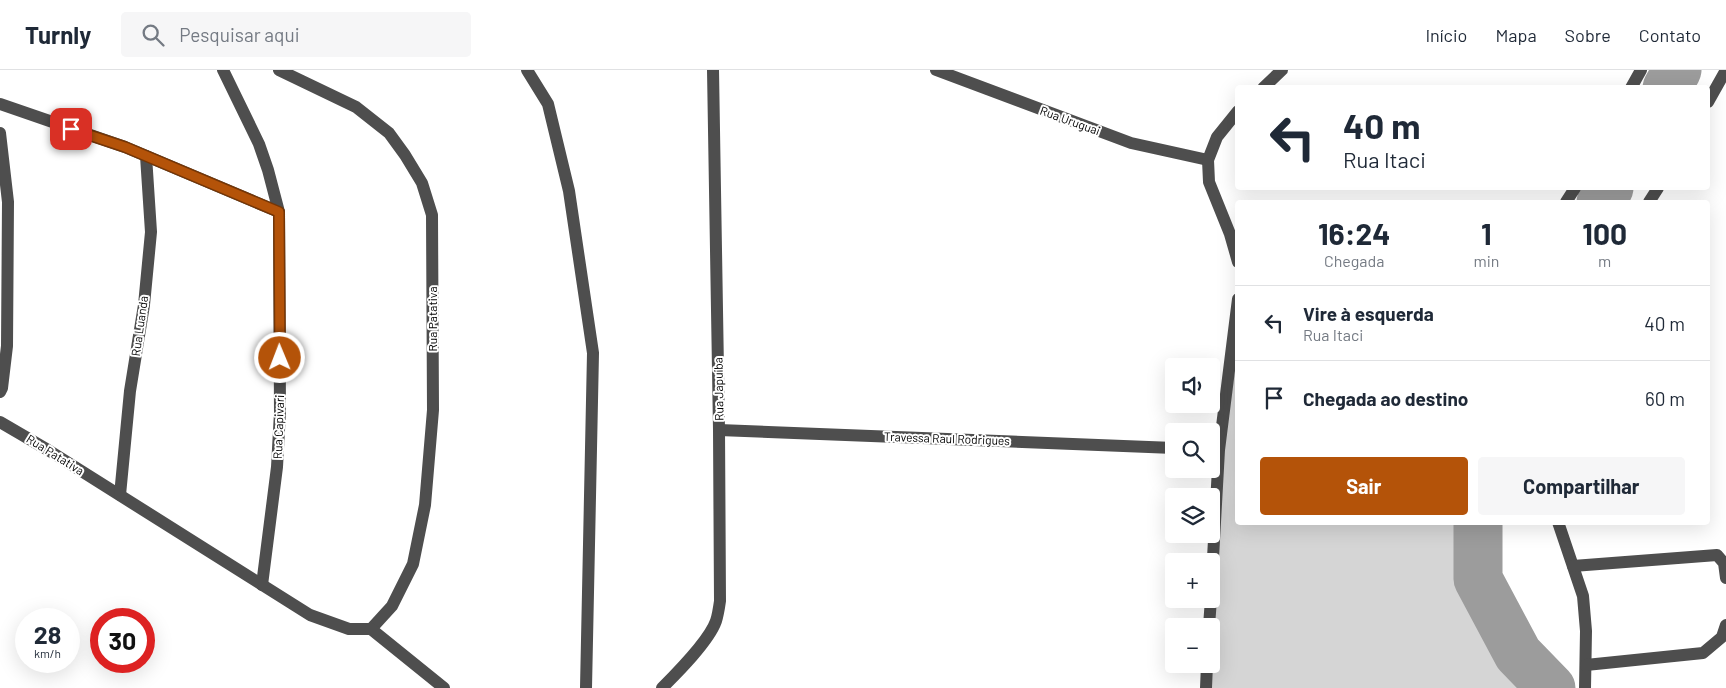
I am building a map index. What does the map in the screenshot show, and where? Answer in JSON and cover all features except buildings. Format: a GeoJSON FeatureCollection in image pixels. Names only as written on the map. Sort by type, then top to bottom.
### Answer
{"type":"FeatureCollection","features":[{"type":"Feature","properties":{"kind":"street","name":"Rua Capivari"},"geometry":{"type":"LineString","coordinates":[[223,70],[259,144],[279,212],[280,412],[277,467],[262,585]]}},
{"type":"Feature","properties":{"kind":"street","name":"Rua Patativa"},"geometry":{"type":"LineString","coordinates":[[0,422],[310,615],[349,629],[371,629],[392,606],[412,564],[425,505],[433,410],[432,215],[422,183],[405,155],[388,133],[356,107],[280,70]]}},
{"type":"Feature","properties":{"kind":"street"},"geometry":{"type":"LineString","coordinates":[[527,70],[548,104],[569,191],[592,353],[586,688]]}},
{"type":"Feature","properties":{"kind":"street","name":"Rua Japuíba"},"geometry":{"type":"LineString","coordinates":[[662,688],[683,666],[716,622],[720,601],[713,70]]}},
{"type":"Feature","properties":{"kind":"street","name":"Rua Uruguai"},"geometry":{"type":"LineString","coordinates":[[936,70],[1131,143],[1208,160]]}},
{"type":"Feature","properties":{"kind":"street"},"geometry":{"type":"LineString","coordinates":[[1266,85],[1282,70]]}},
{"type":"Feature","properties":{"kind":"street"},"geometry":{"type":"LineString","coordinates":[[1633,85],[1641,70]]}},
{"type":"Feature","properties":{"kind":"street"},"geometry":{"type":"LineString","coordinates":[[1710,98],[1726,70]]}},
{"type":"Feature","properties":{"kind":"street"},"geometry":{"type":"LineString","coordinates":[[0,104],[146,156],[279,212]]}},
{"type":"Feature","properties":{"kind":"street"},"geometry":{"type":"LineString","coordinates":[[1235,115],[1217,137],[1208,160],[1209,182],[1235,252]]}},
{"type":"Feature","properties":{"kind":"street"},"geometry":{"type":"LineString","coordinates":[[0,133],[8,202],[7,346],[0,392]]}},
{"type":"Feature","properties":{"kind":"street","name":"Rua Luanda"},"geometry":{"type":"LineString","coordinates":[[120,495],[130,391],[144,305],[151,232],[146,156]]}},
{"type":"Feature","properties":{"kind":"street"},"geometry":{"type":"LineString","coordinates":[[1220,424],[1235,344]]}},
{"type":"Feature","properties":{"kind":"street","name":"Travessa Raul Rodrigues"},"geometry":{"type":"LineString","coordinates":[[719,430],[1165,448]]}},
{"type":"Feature","properties":{"kind":"street"},"geometry":{"type":"LineString","coordinates":[[1212,553],[1214,478]]}},
{"type":"Feature","properties":{"kind":"street"},"geometry":{"type":"LineString","coordinates":[[1559,525],[1583,596],[1586,631],[1585,688]]}},
{"type":"Feature","properties":{"kind":"street"},"geometry":{"type":"LineString","coordinates":[[1573,566],[1717,555],[1724,563],[1726,578]]}},
{"type":"Feature","properties":{"kind":"street"},"geometry":{"type":"LineString","coordinates":[[1586,665],[1703,653],[1722,637],[1726,625]]}},
{"type":"Feature","properties":{"kind":"street"},"geometry":{"type":"LineString","coordinates":[[371,629],[444,688]]}},
{"type":"Feature","properties":{"kind":"street"},"geometry":{"type":"LineString","coordinates":[[1206,688],[1207,673]]}},
{"type":"Feature","properties":{"kind":"shaded area"},"geometry":{"type":"Polygon","coordinates":[[[1235,370],[1235,525],[1478,525],[1479,579],[1518,654],[1551,688],[1209,688],[1210,673],[1220,673],[1220,618],[1213,618],[1214,608],[1220,608],[1220,553],[1218,553],[1218,543],[1220,543],[1225,435],[1235,370]]]}},
{"type":"Feature","properties":{"kind":"waterway"},"geometry":{"type":"LineString","coordinates":[[1669,85],[1677,70]]}},
{"type":"Feature","properties":{"kind":"waterway"},"geometry":{"type":"LineString","coordinates":[[1602,200],[1608,190]]}},
{"type":"Feature","properties":{"kind":"waterway"},"geometry":{"type":"LineString","coordinates":[[1478,525],[1478,579],[1518,654],[1551,688]]}},
{"type":"Feature","properties":{"kind":"route"},"geometry":{"type":"LineString","coordinates":[[71,129],[125,147],[279,212],[280,358]]}}]}
